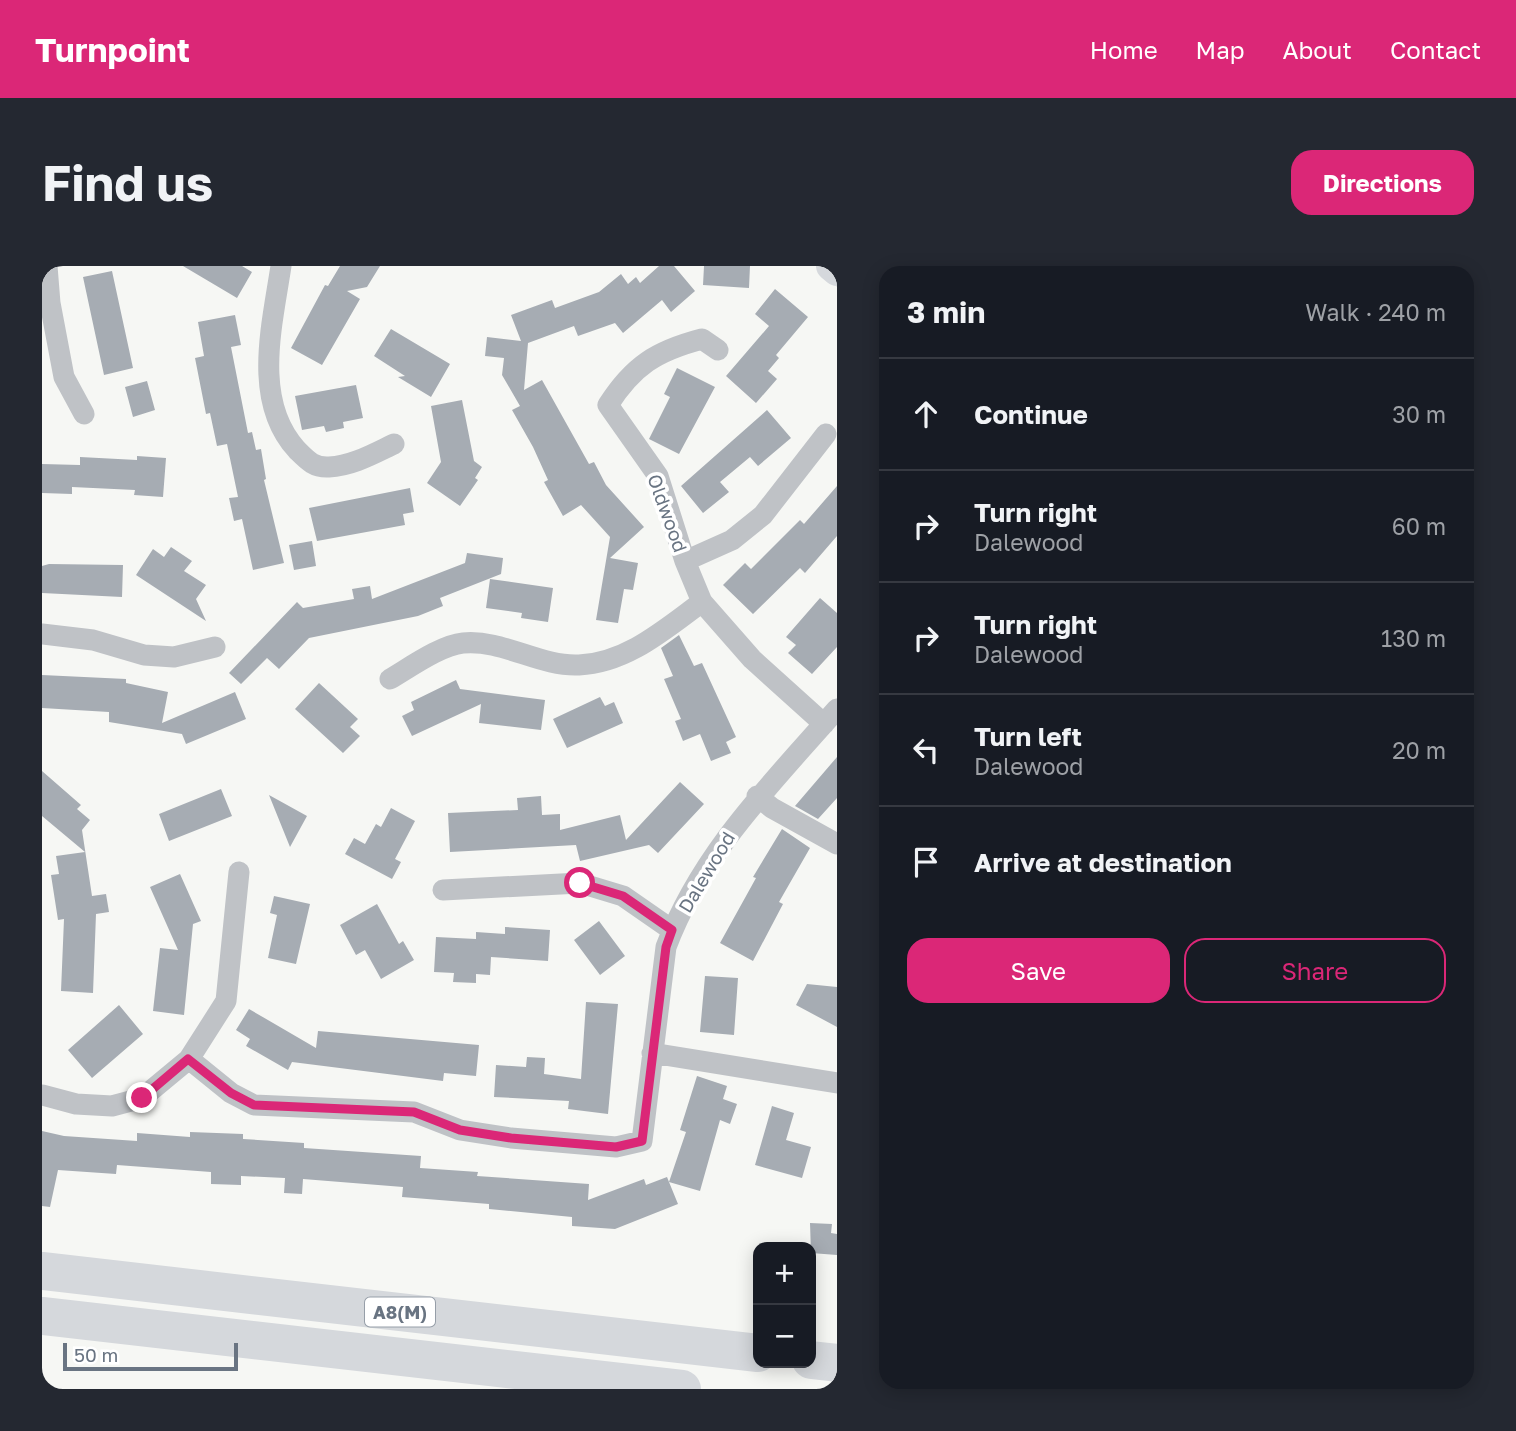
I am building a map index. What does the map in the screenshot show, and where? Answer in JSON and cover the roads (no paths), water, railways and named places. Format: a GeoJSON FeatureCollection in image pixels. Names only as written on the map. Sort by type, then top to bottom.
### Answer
{"type":"FeatureCollection","features":[{"type":"Feature","properties":{"kind":"highway","name":"A8(M)"},"geometry":{"type":"LineString","coordinates":[[42,1270],[753,1352]]}},
{"type":"Feature","properties":{"kind":"highway","name":"A8(M)"},"geometry":{"type":"LineString","coordinates":[[42,1316],[682,1389]]}},
{"type":"Feature","properties":{"kind":"highway"},"geometry":{"type":"LineString","coordinates":[[816,1361],[837,1363]]}},
{"type":"Feature","properties":{"kind":"street"},"geometry":{"type":"LineString","coordinates":[[47,266],[50,303],[64,377],[84,414]]}},
{"type":"Feature","properties":{"kind":"street"},"geometry":{"type":"LineString","coordinates":[[281,266],[271,335],[269,388],[283,434],[310,464],[327,467],[356,462],[394,444]]}},
{"type":"Feature","properties":{"kind":"street","name":"Oldwood"},"geometry":{"type":"LineString","coordinates":[[718,350],[702,339],[670,347],[626,377],[608,405],[658,476],[685,561],[702,602],[752,659],[830,717]]}},
{"type":"Feature","properties":{"kind":"street"},"geometry":{"type":"LineString","coordinates":[[685,561],[732,540],[763,515],[826,434]]}},
{"type":"Feature","properties":{"kind":"street"},"geometry":{"type":"LineString","coordinates":[[390,679],[429,657],[462,643],[578,666],[601,662],[641,646],[702,602]]}},
{"type":"Feature","properties":{"kind":"street"},"geometry":{"type":"LineString","coordinates":[[42,634],[93,640],[144,655],[174,657],[215,647]]}},
{"type":"Feature","properties":{"kind":"street","name":"Dalewood"},"geometry":{"type":"LineString","coordinates":[[188,1059],[231,1093],[254,1105],[414,1112],[460,1130],[616,1147],[642,1141],[666,947],[672,930],[706,869],[757,796],[830,717]]}},
{"type":"Feature","properties":{"kind":"street"},"geometry":{"type":"LineString","coordinates":[[757,796],[772,808],[837,844]]}},
{"type":"Feature","properties":{"kind":"street"},"geometry":{"type":"LineString","coordinates":[[42,1095],[76,1104],[112,1106],[142,1098],[188,1059],[226,1001],[239,872]]}},
{"type":"Feature","properties":{"kind":"street"},"geometry":{"type":"LineString","coordinates":[[443,890],[580,883],[623,896],[672,930]]}},
{"type":"Feature","properties":{"kind":"street"},"geometry":{"type":"LineString","coordinates":[[652,1053],[837,1083]]}}]}
